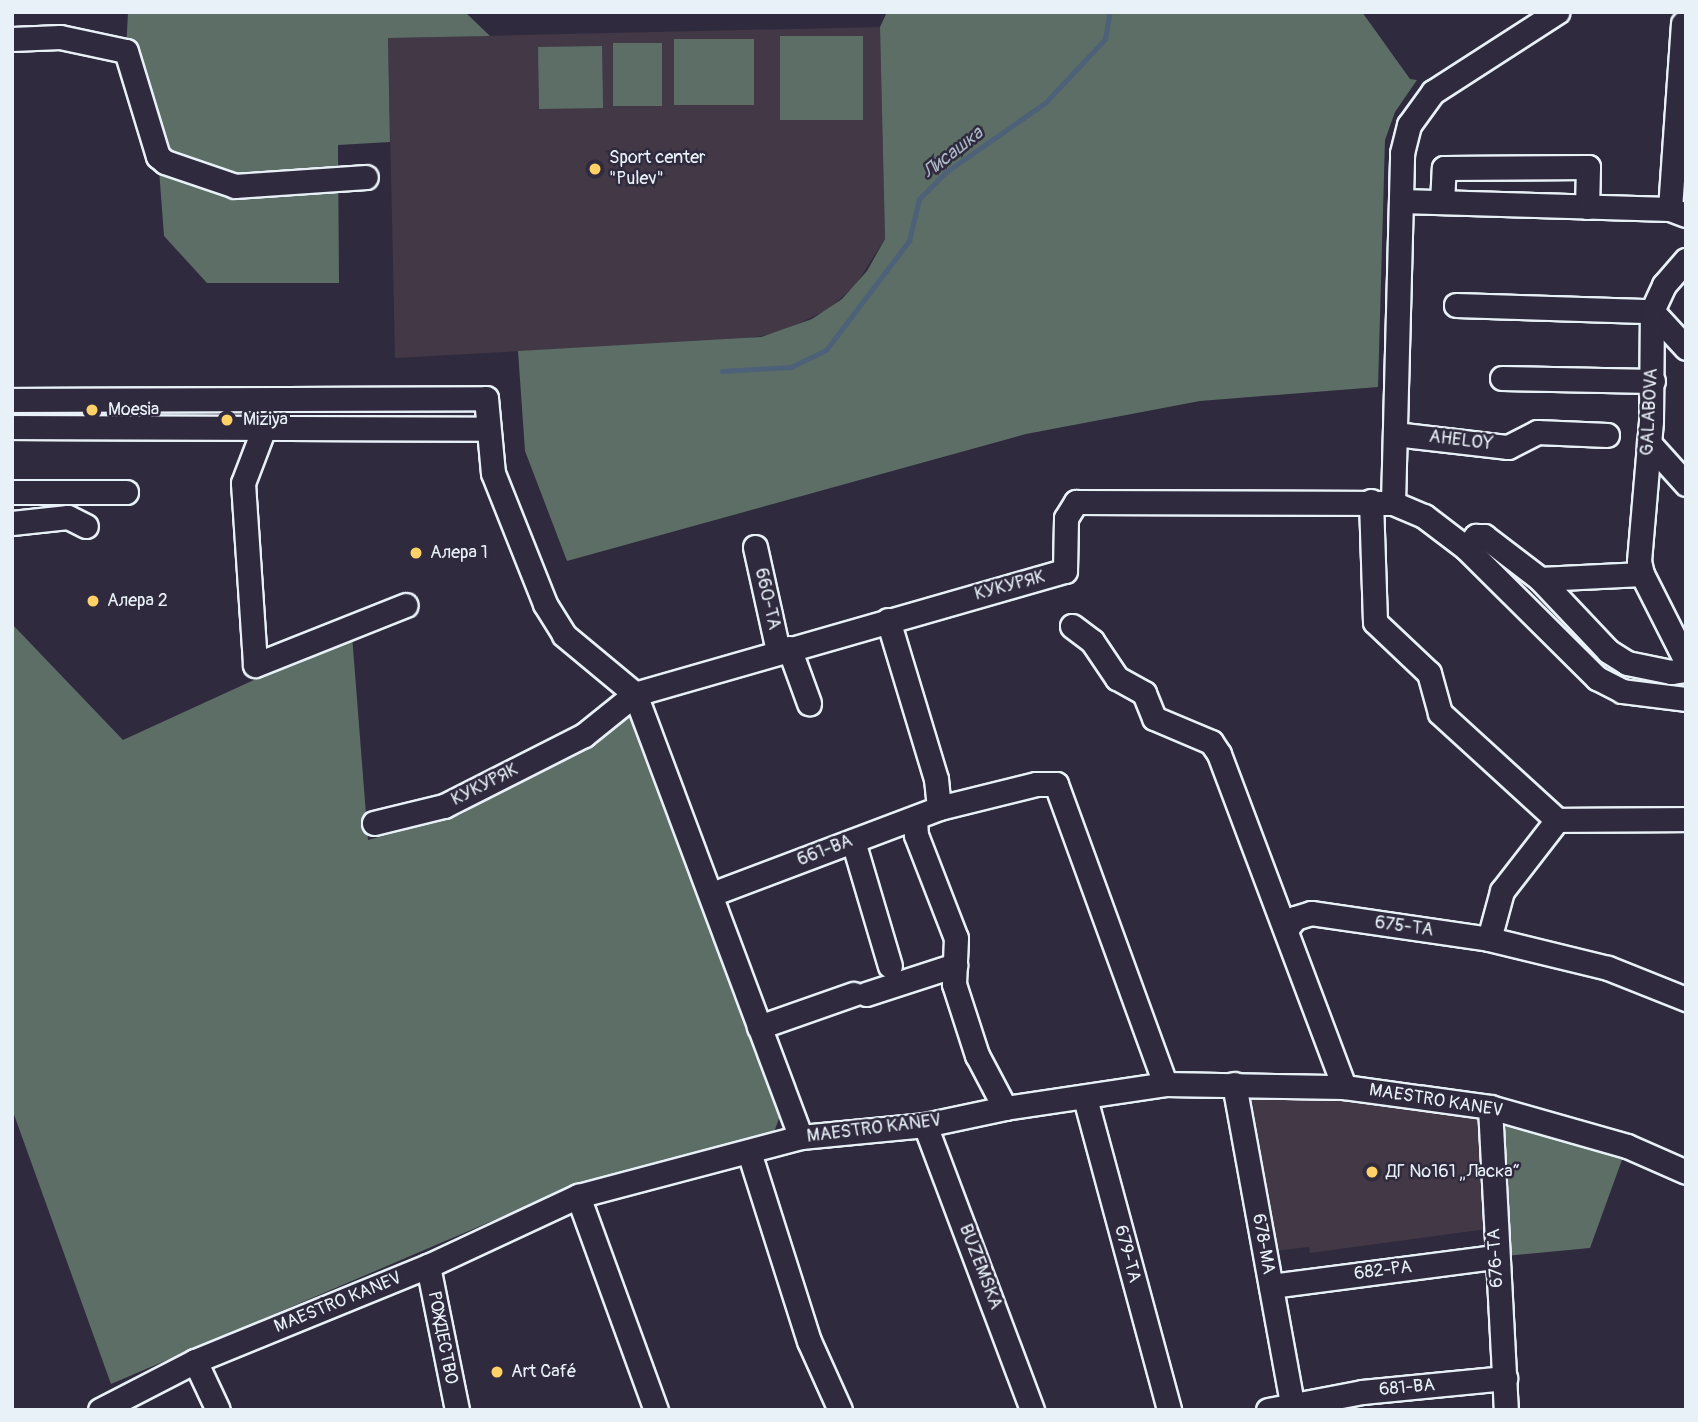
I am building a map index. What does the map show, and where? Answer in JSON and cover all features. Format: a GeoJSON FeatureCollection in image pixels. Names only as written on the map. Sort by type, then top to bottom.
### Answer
{"type":"FeatureCollection","features":[{"type":"Feature","properties":{"kind":"street"},"geometry":{"type":"LineString","coordinates":[[1557,12],[1425,102],[1409,125],[1402,153],[1395,434],[1382,502],[1374,614],[1378,629],[1429,673],[1440,713],[1558,820],[1686,819]]}},
{"type":"Feature","properties":{"kind":"street"},"geometry":{"type":"LineString","coordinates":[[1401,201],[1678,212],[1682,23]]}},
{"type":"Feature","properties":{"kind":"street"},"geometry":{"type":"LineString","coordinates":[[12,39],[60,37],[126,51],[158,156],[165,162],[235,187],[366,177]]}},
{"type":"Feature","properties":{"kind":"street"},"geometry":{"type":"LineString","coordinates":[[1442,202],[1444,168],[1588,167],[1587,207]]}},
{"type":"Feature","properties":{"kind":"street","name":"GALABOVA"},"geometry":{"type":"LineString","coordinates":[[1642,574],[1639,561],[1653,381],[1652,311],[1664,285],[1686,260]]}},
{"type":"Feature","properties":{"kind":"street"},"geometry":{"type":"LineString","coordinates":[[1456,306],[1652,311],[1686,348]]}},
{"type":"Feature","properties":{"kind":"street"},"geometry":{"type":"LineString","coordinates":[[1502,378],[1653,381]]}},
{"type":"Feature","properties":{"kind":"street"},"geometry":{"type":"LineString","coordinates":[[12,400],[486,398],[486,429],[493,473],[545,604],[564,635],[635,694],[801,1137]]}},
{"type":"Feature","properties":{"kind":"street"},"geometry":{"type":"LineString","coordinates":[[12,415],[12,427],[486,429]]}},
{"type":"Feature","properties":{"kind":"street"},"geometry":{"type":"LineString","coordinates":[[264,428],[243,483],[255,665],[406,605]]}},
{"type":"Feature","properties":{"kind":"street","name":"AHELOY"},"geometry":{"type":"LineString","coordinates":[[1395,434],[1508,447],[1537,432],[1607,435]]}},
{"type":"Feature","properties":{"kind":"street"},"geometry":{"type":"LineString","coordinates":[[1649,443],[1686,484]]}},
{"type":"Feature","properties":{"kind":"street"},"geometry":{"type":"LineString","coordinates":[[12,492],[126,492]]}},
{"type":"Feature","properties":{"kind":"street","name":"КУКУРЯК"},"geometry":{"type":"LineString","coordinates":[[374,823],[444,806],[584,736],[635,694],[784,649],[1065,571],[1066,518],[1076,502],[1382,502],[1424,516],[1466,548],[1597,678],[1622,691],[1686,699]]}},
{"type":"Feature","properties":{"kind":"street"},"geometry":{"type":"LineString","coordinates":[[12,523],[68,517],[86,526]]}},
{"type":"Feature","properties":{"kind":"street"},"geometry":{"type":"LineString","coordinates":[[1466,548],[1476,536],[1484,536],[1540,579],[1608,651],[1627,663],[1671,672],[1686,670]]}},
{"type":"Feature","properties":{"kind":"street","name":"660-ТА"},"geometry":{"type":"LineString","coordinates":[[755,547],[784,649],[809,703]]}},
{"type":"Feature","properties":{"kind":"street"},"geometry":{"type":"LineString","coordinates":[[1540,579],[1642,574],[1686,662]]}},
{"type":"Feature","properties":{"kind":"street"},"geometry":{"type":"LineString","coordinates":[[888,620],[936,779],[939,808]]}},
{"type":"Feature","properties":{"kind":"street"},"geometry":{"type":"LineString","coordinates":[[1072,626],[1091,641],[1117,678],[1144,693],[1154,718],[1211,741],[1287,928],[1344,1087]]}},
{"type":"Feature","properties":{"kind":"street","name":"661-ВА"},"geometry":{"type":"LineString","coordinates":[[712,894],[939,808],[1036,783],[1056,784],[1165,1084]]}},
{"type":"Feature","properties":{"kind":"street"},"geometry":{"type":"LineString","coordinates":[[915,818],[916,835],[956,937],[954,984],[976,1055],[1005,1108]]}},
{"type":"Feature","properties":{"kind":"street"},"geometry":{"type":"LineString","coordinates":[[1489,939],[1502,891],[1558,820]]}},
{"type":"Feature","properties":{"kind":"street"},"geometry":{"type":"LineString","coordinates":[[853,841],[890,966]]}},
{"type":"Feature","properties":{"kind":"street","name":"675-ТА"},"geometry":{"type":"LineString","coordinates":[[1287,928],[1294,918],[1311,914],[1489,939],[1608,968],[1686,999]]}},
{"type":"Feature","properties":{"kind":"street"},"geometry":{"type":"LineString","coordinates":[[759,1027],[955,965]]}},
{"type":"Feature","properties":{"kind":"street","name":"MAESTRO KANEV"},"geometry":{"type":"LineString","coordinates":[[100,1410],[195,1362],[428,1266],[578,1196],[801,1137],[925,1125],[1005,1108],[1165,1084],[1344,1087],[1490,1107],[1627,1146],[1686,1172]]}},
{"type":"Feature","properties":{"kind":"street","name":"678-МА"},"geometry":{"type":"LineString","coordinates":[[1234,1084],[1292,1404]]}},
{"type":"Feature","properties":{"kind":"street","name":"679-ТА"},"geometry":{"type":"LineString","coordinates":[[1085,1098],[1169,1410]]}},
{"type":"Feature","properties":{"kind":"street","name":"676-ТА"},"geometry":{"type":"LineString","coordinates":[[1490,1107],[1506,1410]]}},
{"type":"Feature","properties":{"kind":"street","name":"BUZEMSKA"},"geometry":{"type":"LineString","coordinates":[[925,1125],[1032,1410]]}},
{"type":"Feature","properties":{"kind":"street"},"geometry":{"type":"LineString","coordinates":[[749,1152],[809,1341],[840,1410]]}},
{"type":"Feature","properties":{"kind":"street"},"geometry":{"type":"LineString","coordinates":[[578,1196],[656,1410]]}},
{"type":"Feature","properties":{"kind":"street","name":"682-РА"},"geometry":{"type":"LineString","coordinates":[[1271,1286],[1496,1257]]}},
{"type":"Feature","properties":{"kind":"street","name":"РОЖДЕСТВО"},"geometry":{"type":"LineString","coordinates":[[428,1266],[457,1410]]}},
{"type":"Feature","properties":{"kind":"street"},"geometry":{"type":"LineString","coordinates":[[195,1362],[218,1410]]}},
{"type":"Feature","properties":{"kind":"street","name":"681-ВА"},"geometry":{"type":"LineString","coordinates":[[1268,1410],[1292,1404],[1423,1398],[1505,1378]]}},
{"type":"Feature","properties":{"kind":"shaded area"},"geometry":{"type":"Polygon","coordinates":[[[880,27],[885,239],[855,286],[827,310],[779,333],[744,339],[395,358],[388,38],[880,27]]]}},
{"type":"Feature","properties":{"kind":"shaded area","name":"ДГ №161 „Ласка“"},"geometry":{"type":"Polygon","coordinates":[[[1322,1095],[1479,1116],[1487,1229],[1310,1253],[1309,1247],[1274,1251],[1248,1102],[1254,1096],[1322,1095]]]}},
{"type":"Feature","properties":{"kind":"green space"},"geometry":{"type":"Polygon","coordinates":[[[128,12],[465,12],[490,36],[388,38],[390,142],[338,145],[339,283],[207,283],[164,236],[158,156],[126,51],[128,12]]]}},
{"type":"Feature","properties":{"kind":"green space"},"geometry":{"type":"Polygon","coordinates":[[[887,12],[1362,12],[1410,79],[1417,80],[1395,112],[1385,140],[1378,387],[1200,401],[1026,434],[567,561],[525,451],[518,351],[761,337],[812,319],[842,299],[867,271],[885,239],[880,27],[887,12]]]}},
{"type":"Feature","properties":{"kind":"green space"},"geometry":{"type":"Polygon","coordinates":[[[780,36],[863,36],[863,120],[780,120],[780,36]]]}},
{"type":"Feature","properties":{"kind":"green space"},"geometry":{"type":"Polygon","coordinates":[[[674,39],[754,39],[754,105],[674,105],[674,39]]]}},
{"type":"Feature","properties":{"kind":"green space"},"geometry":{"type":"Polygon","coordinates":[[[613,43],[662,43],[662,106],[613,106],[613,43]]]}},
{"type":"Feature","properties":{"kind":"green space"},"geometry":{"type":"Polygon","coordinates":[[[602,46],[603,108],[539,109],[538,47],[602,46]]]}},
{"type":"Feature","properties":{"kind":"green space"},"geometry":{"type":"Polygon","coordinates":[[[12,624],[123,740],[352,635],[368,840],[460,815],[593,739],[630,712],[781,1113],[773,1135],[574,1186],[111,1384],[12,1109],[12,624]]]}},
{"type":"Feature","properties":{"kind":"green space"},"geometry":{"type":"Polygon","coordinates":[[[1490,1107],[1627,1146],[1590,1248],[1495,1257],[1490,1107]]]}},
{"type":"Feature","properties":{"kind":"waterway","name":"Лисашка"},"geometry":{"type":"LineString","coordinates":[[722,371],[791,367],[826,350],[909,241],[919,199],[946,172],[1045,103],[1105,39],[1110,12]]}},
{"type":"Feature","properties":{"kind":"place","name":"Sport center \"Pulev\""},"geometry":{"type":"Point","coordinates":[595,169]}},
{"type":"Feature","properties":{"kind":"place","name":"Moesia"},"geometry":{"type":"Point","coordinates":[92,410]}},
{"type":"Feature","properties":{"kind":"place","name":"Miziya"},"geometry":{"type":"Point","coordinates":[227,420]}},
{"type":"Feature","properties":{"kind":"place","name":"Алера 1"},"geometry":{"type":"Point","coordinates":[416,553]}},
{"type":"Feature","properties":{"kind":"place","name":"Алера 2"},"geometry":{"type":"Point","coordinates":[93,601]}},
{"type":"Feature","properties":{"kind":"place","name":"ДГ №161 „Ласка“"},"geometry":{"type":"Point","coordinates":[1372,1172]}},
{"type":"Feature","properties":{"kind":"place","name":"Art Café"},"geometry":{"type":"Point","coordinates":[497,1372]}}]}
